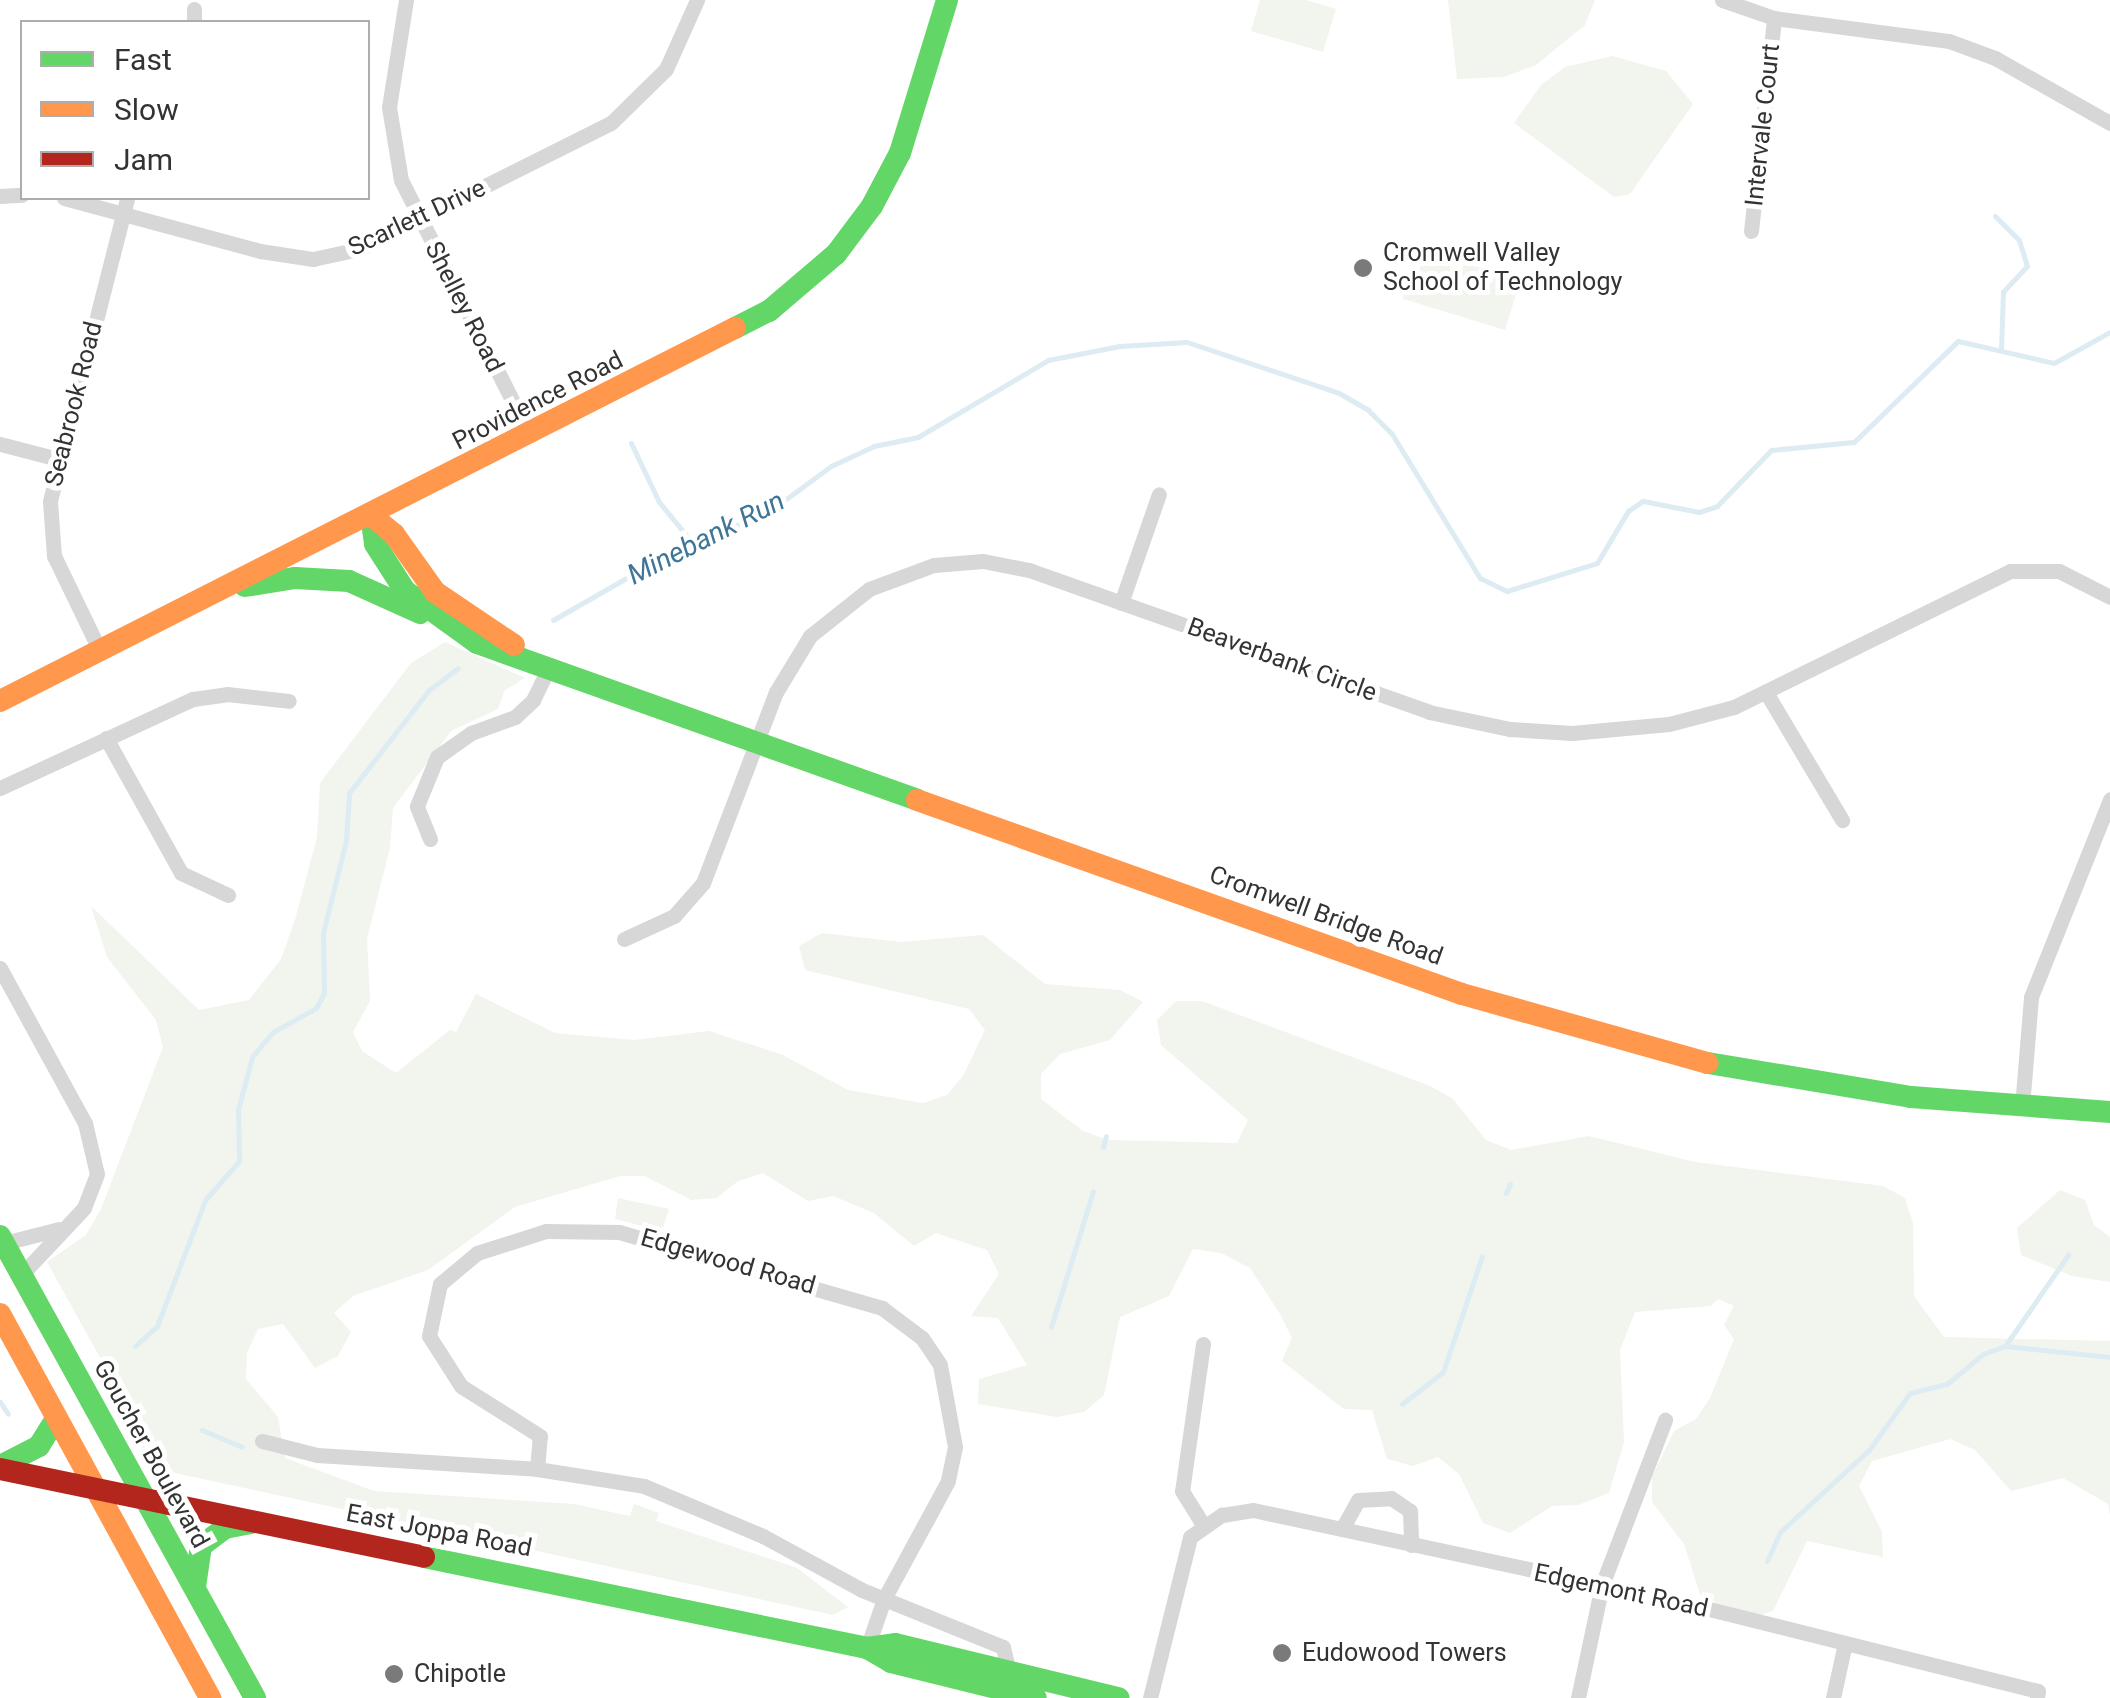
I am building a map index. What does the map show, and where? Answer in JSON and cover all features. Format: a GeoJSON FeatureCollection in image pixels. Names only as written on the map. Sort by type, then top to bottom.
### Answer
{"type":"FeatureCollection","features":[{"type":"Feature","properties":{"kind":"street","name":"Shelley Road"},"geometry":{"type":"LineString","coordinates":[[406,0],[390,130],[419,220],[530,435]]}},
{"type":"Feature","properties":{"kind":"street","name":"Scarlett Drive"},"geometry":{"type":"LineString","coordinates":[[88,200],[125,203],[260,251],[313,259],[358,249],[586,137],[634,106],[666,69],[697,0]]}},
{"type":"Feature","properties":{"kind":"street","name":"Providence Road"},"geometry":{"type":"LineString","coordinates":[[0,701],[744,326],[836,254],[872,206],[900,153],[946,0]]}},
{"type":"Feature","properties":{"kind":"street"},"geometry":{"type":"LineString","coordinates":[[1722,0],[1774,18],[1949,41],[1995,58],[2110,123]]}},
{"type":"Feature","properties":{"kind":"street","name":"Intervale Court"},"geometry":{"type":"LineString","coordinates":[[1751,231],[1774,18]]}},
{"type":"Feature","properties":{"kind":"street","name":"Seabrook Road"},"geometry":{"type":"LineString","coordinates":[[100,651],[50,538],[58,459],[125,203]]}},
{"type":"Feature","properties":{"kind":"street"},"geometry":{"type":"LineString","coordinates":[[0,444],[58,459]]}},
{"type":"Feature","properties":{"kind":"street"},"geometry":{"type":"LineString","coordinates":[[1122,602],[1159,494]]}},
{"type":"Feature","properties":{"kind":"street","name":"Cromwell Bridge Road"},"geometry":{"type":"LineString","coordinates":[[371,515],[375,544],[389,568],[447,626],[758,742],[1552,1022],[1786,1080],[2022,1107],[2110,1112]]}},
{"type":"Feature","properties":{"kind":"street","name":"Cromwell Bridge Road"},"geometry":{"type":"LineString","coordinates":[[371,515],[394,534],[435,592],[549,667]]}},
{"type":"Feature","properties":{"kind":"street","name":"Beaverbank Circle"},"geometry":{"type":"LineString","coordinates":[[624,939],[674,916],[704,883],[784,673],[810,636],[847,604],[900,574],[983,561],[1122,602],[1430,712],[1510,730],[1634,729],[1767,694],[2010,571],[2059,572],[2110,597]]}},
{"type":"Feature","properties":{"kind":"street"},"geometry":{"type":"LineString","coordinates":[[222,590],[296,578],[349,582],[447,626]]}},
{"type":"Feature","properties":{"kind":"street"},"geometry":{"type":"LineString","coordinates":[[430,840],[417,806],[437,756],[471,733],[515,717],[533,700],[549,667]]}},
{"type":"Feature","properties":{"kind":"street"},"geometry":{"type":"LineString","coordinates":[[1767,694],[1842,820]]}},
{"type":"Feature","properties":{"kind":"street"},"geometry":{"type":"LineString","coordinates":[[0,788],[204,696],[288,701]]}},
{"type":"Feature","properties":{"kind":"street"},"geometry":{"type":"LineString","coordinates":[[106,738],[180,873],[228,895]]}},
{"type":"Feature","properties":{"kind":"street"},"geometry":{"type":"LineString","coordinates":[[2022,1107],[2031,997],[2110,800]]}},
{"type":"Feature","properties":{"kind":"street"},"geometry":{"type":"LineString","coordinates":[[0,968],[92,1140],[92,1190],[67,1226],[21,1275]]}},
{"type":"Feature","properties":{"kind":"street"},"geometry":{"type":"LineString","coordinates":[[2,1240],[67,1226]]}},
{"type":"Feature","properties":{"kind":"street","name":"Edgewood Road"},"geometry":{"type":"LineString","coordinates":[[536,1469],[540,1436],[461,1386],[429,1336],[440,1284],[477,1252],[546,1232],[619,1232],[868,1302],[912,1328],[933,1352],[954,1428],[948,1481],[884,1600],[867,1648]]}},
{"type":"Feature","properties":{"kind":"street","name":"Goucher Boulevard"},"geometry":{"type":"LineString","coordinates":[[2,1240],[255,1698]]}},
{"type":"Feature","properties":{"kind":"street"},"geometry":{"type":"LineString","coordinates":[[0,1314],[210,1698]]}},
{"type":"Feature","properties":{"kind":"street"},"geometry":{"type":"LineString","coordinates":[[1150,1698],[1181,1558],[1203,1525],[1182,1491],[1203,1344]]}},
{"type":"Feature","properties":{"kind":"street"},"geometry":{"type":"LineString","coordinates":[[0,1468],[39,1446],[56,1419]]}},
{"type":"Feature","properties":{"kind":"street"},"geometry":{"type":"LineString","coordinates":[[1578,1698],[1602,1585],[1664,1420]]}},
{"type":"Feature","properties":{"kind":"street"},"geometry":{"type":"LineString","coordinates":[[262,1441],[317,1456],[536,1469],[613,1478],[678,1498],[884,1600],[1003,1647],[1008,1669]]}},
{"type":"Feature","properties":{"kind":"street","name":"East Joppa Road"},"geometry":{"type":"LineString","coordinates":[[0,1468],[867,1648],[891,1662],[1036,1698]]}},
{"type":"Feature","properties":{"kind":"street"},"geometry":{"type":"LineString","coordinates":[[1342,1529],[1358,1500],[1390,1498],[1410,1511],[1411,1546]]}},
{"type":"Feature","properties":{"kind":"street","name":"Edgemont Road"},"geometry":{"type":"LineString","coordinates":[[1203,1525],[1254,1510],[1602,1585],[2038,1694]]}},
{"type":"Feature","properties":{"kind":"street"},"geometry":{"type":"LineString","coordinates":[[195,1590],[194,1560],[201,1546],[225,1528],[254,1522]]}},
{"type":"Feature","properties":{"kind":"street"},"geometry":{"type":"LineString","coordinates":[[1833,1698],[1844,1643]]}},
{"type":"Feature","properties":{"kind":"street","name":"East Joppa Road"},"geometry":{"type":"LineString","coordinates":[[867,1648],[896,1644],[1119,1698]]}},
{"type":"Feature","properties":{"kind":"shaded area"},"geometry":{"type":"Polygon","coordinates":[[[1260,0],[1306,0],[1336,9],[1323,52],[1251,31],[1260,0]]]}},
{"type":"Feature","properties":{"kind":"shaded area"},"geometry":{"type":"Polygon","coordinates":[[[1448,0],[1595,0],[1585,25],[1536,65],[1504,77],[1457,79],[1448,0]]]}},
{"type":"Feature","properties":{"kind":"shaded area"},"geometry":{"type":"Polygon","coordinates":[[[1612,56],[1666,71],[1693,104],[1630,194],[1614,197],[1514,123],[1541,85],[1565,67],[1612,56]]]}},
{"type":"Feature","properties":{"kind":"shaded area"},"geometry":{"type":"Polygon","coordinates":[[[1418,249],[1520,280],[1505,330],[1403,299],[1418,249]]]}},
{"type":"Feature","properties":{"kind":"shaded area"},"geometry":{"type":"Polygon","coordinates":[[[445,642],[525,678],[504,691],[498,709],[451,731],[393,808],[390,848],[367,939],[370,1001],[353,1032],[362,1051],[396,1073],[450,1030],[456,1032],[476,994],[555,1033],[634,1040],[709,1031],[783,1055],[848,1090],[923,1103],[947,1095],[963,1076],[985,1030],[969,1009],[805,970],[799,946],[822,933],[901,942],[983,935],[1045,984],[1120,990],[1143,1002],[1110,1040],[1060,1054],[1041,1074],[1041,1099],[1083,1131],[1108,1140],[1237,1143],[1248,1120],[1161,1045],[1157,1020],[1176,1001],[1202,1001],[1430,1086],[1453,1099],[1486,1140],[1511,1150],[1589,1136],[1695,1162],[1883,1186],[1905,1198],[1913,1223],[1914,1296],[1944,1337],[2110,1341],[2110,1516],[2108,1504],[2063,1478],[2011,1491],[1975,1450],[1950,1439],[1872,1461],[1859,1486],[1882,1532],[1883,1557],[1807,1541],[1773,1611],[1747,1619],[1700,1594],[1684,1544],[1652,1502],[1652,1477],[1674,1431],[1696,1419],[1710,1398],[1734,1339],[1724,1325],[1734,1306],[1718,1299],[1711,1306],[1635,1312],[1620,1350],[1624,1442],[1609,1493],[1578,1505],[1552,1506],[1510,1533],[1483,1523],[1459,1474],[1438,1457],[1413,1466],[1387,1459],[1372,1410],[1344,1409],[1282,1361],[1292,1338],[1280,1314],[1250,1268],[1221,1253],[1193,1249],[1169,1296],[1120,1317],[1104,1395],[1084,1412],[1057,1417],[978,1404],[979,1379],[1027,1365],[998,1318],[971,1316],[999,1274],[987,1250],[936,1233],[914,1246],[874,1213],[833,1196],[808,1201],[763,1173],[738,1181],[717,1198],[691,1200],[645,1176],[620,1176],[515,1207],[428,1270],[353,1296],[334,1313],[351,1332],[338,1356],[315,1368],[283,1324],[258,1329],[247,1353],[246,1379],[278,1417],[285,1458],[374,1491],[574,1504],[630,1516],[634,1504],[659,1513],[656,1521],[797,1568],[848,1607],[833,1615],[152,1468],[118,1390],[47,1262],[86,1235],[101,1209],[163,1047],[156,1020],[107,957],[91,906],[199,1010],[249,1000],[281,959],[295,920],[317,837],[320,783],[411,663],[445,642]]]}},
{"type":"Feature","properties":{"kind":"shaded area"},"geometry":{"type":"Polygon","coordinates":[[[2060,1190],[2085,1200],[2094,1225],[2110,1237],[2110,1282],[2072,1276],[2021,1255],[2017,1228],[2060,1190]]]}},
{"type":"Feature","properties":{"kind":"shaded area"},"geometry":{"type":"Polygon","coordinates":[[[618,1198],[669,1209],[662,1231],[615,1219],[618,1198]]]}},
{"type":"Feature","properties":{"kind":"waterway"},"geometry":{"type":"LineString","coordinates":[[1995,216],[2019,240],[2027,266],[2003,292],[2001,350]]}},
{"type":"Feature","properties":{"kind":"waterway","name":"Minebank Run"},"geometry":{"type":"LineString","coordinates":[[553,620],[691,541],[763,516],[831,466],[874,446],[918,437],[1048,360],[1120,346],[1187,342],[1339,393],[1368,410],[1392,434],[1480,578],[1507,591],[1597,563],[1628,511],[1643,501],[1699,512],[1717,506],[1771,450],[1854,442],[1958,341],[2054,363],[2110,332]]}},
{"type":"Feature","properties":{"kind":"waterway"},"geometry":{"type":"LineString","coordinates":[[631,443],[659,502],[691,541]]}},
{"type":"Feature","properties":{"kind":"waterway","name":"Minebank Run"},"geometry":{"type":"LineString","coordinates":[[135,1346],[157,1326],[205,1200],[239,1161],[238,1110],[252,1057],[273,1032],[316,1008],[324,993],[323,933],[346,841],[349,793],[429,690],[458,668]]}},
{"type":"Feature","properties":{"kind":"waterway"},"geometry":{"type":"LineString","coordinates":[[1103,1147],[1106,1136]]}},
{"type":"Feature","properties":{"kind":"waterway"},"geometry":{"type":"LineString","coordinates":[[1506,1193],[1510,1184]]}},
{"type":"Feature","properties":{"kind":"waterway"},"geometry":{"type":"LineString","coordinates":[[1051,1327],[1093,1191]]}},
{"type":"Feature","properties":{"kind":"waterway"},"geometry":{"type":"LineString","coordinates":[[1767,1561],[1780,1532],[1869,1450],[1910,1393],[1947,1384],[1983,1354],[2005,1346],[2068,1255]]}},
{"type":"Feature","properties":{"kind":"waterway"},"geometry":{"type":"LineString","coordinates":[[1402,1404],[1443,1372],[1482,1256]]}},
{"type":"Feature","properties":{"kind":"waterway"},"geometry":{"type":"LineString","coordinates":[[2005,1346],[2110,1357]]}},
{"type":"Feature","properties":{"kind":"waterway"},"geometry":{"type":"LineString","coordinates":[[0,1402],[8,1414]]}},
{"type":"Feature","properties":{"kind":"waterway"},"geometry":{"type":"LineString","coordinates":[[202,1430],[242,1447]]}},
{"type":"Feature","properties":{"kind":"traffic: fast"},"geometry":{"type":"LineString","coordinates":[[735,328],[769,311],[836,254],[872,206],[900,153],[947,0]]}},
{"type":"Feature","properties":{"kind":"traffic: fast"},"geometry":{"type":"LineString","coordinates":[[371,515],[375,544],[405,591],[477,643],[917,800]]}},
{"type":"Feature","properties":{"kind":"traffic: fast"},"geometry":{"type":"LineString","coordinates":[[245,586],[295,578],[349,581],[420,613]]}},
{"type":"Feature","properties":{"kind":"traffic: fast"},"geometry":{"type":"LineString","coordinates":[[1708,1063],[1911,1097],[2110,1112]]}},
{"type":"Feature","properties":{"kind":"traffic: fast"},"geometry":{"type":"LineString","coordinates":[[0,1236],[255,1698]]}},
{"type":"Feature","properties":{"kind":"traffic: fast"},"geometry":{"type":"LineString","coordinates":[[0,1466],[39,1446],[56,1419]]}},
{"type":"Feature","properties":{"kind":"traffic: fast"},"geometry":{"type":"LineString","coordinates":[[195,1587],[201,1546],[225,1528],[250,1523]]}},
{"type":"Feature","properties":{"kind":"traffic: fast"},"geometry":{"type":"LineString","coordinates":[[424,1557],[867,1648],[895,1644],[1119,1698]]}},
{"type":"Feature","properties":{"kind":"traffic: fast"},"geometry":{"type":"LineString","coordinates":[[867,1648],[891,1662],[1036,1698]]}},
{"type":"Feature","properties":{"kind":"traffic: slow"},"geometry":{"type":"LineString","coordinates":[[0,701],[735,328]]}},
{"type":"Feature","properties":{"kind":"traffic: slow"},"geometry":{"type":"LineString","coordinates":[[371,515],[394,534],[435,592],[514,645]]}},
{"type":"Feature","properties":{"kind":"traffic: slow"},"geometry":{"type":"LineString","coordinates":[[917,800],[1462,994],[1708,1063]]}},
{"type":"Feature","properties":{"kind":"traffic: slow"},"geometry":{"type":"LineString","coordinates":[[0,1314],[210,1698]]}},
{"type":"Feature","properties":{"kind":"traffic: jam"},"geometry":{"type":"LineString","coordinates":[[0,1469],[424,1557]]}},
{"type":"Feature","properties":{"kind":"place","name":"Cromwell Valley School of Technology"},"geometry":{"type":"Point","coordinates":[1363,268]}},
{"type":"Feature","properties":{"kind":"place","name":"Eudowood Towers"},"geometry":{"type":"Point","coordinates":[1282,1653]}},
{"type":"Feature","properties":{"kind":"place","name":"Chipotle"},"geometry":{"type":"Point","coordinates":[394,1674]}}]}
